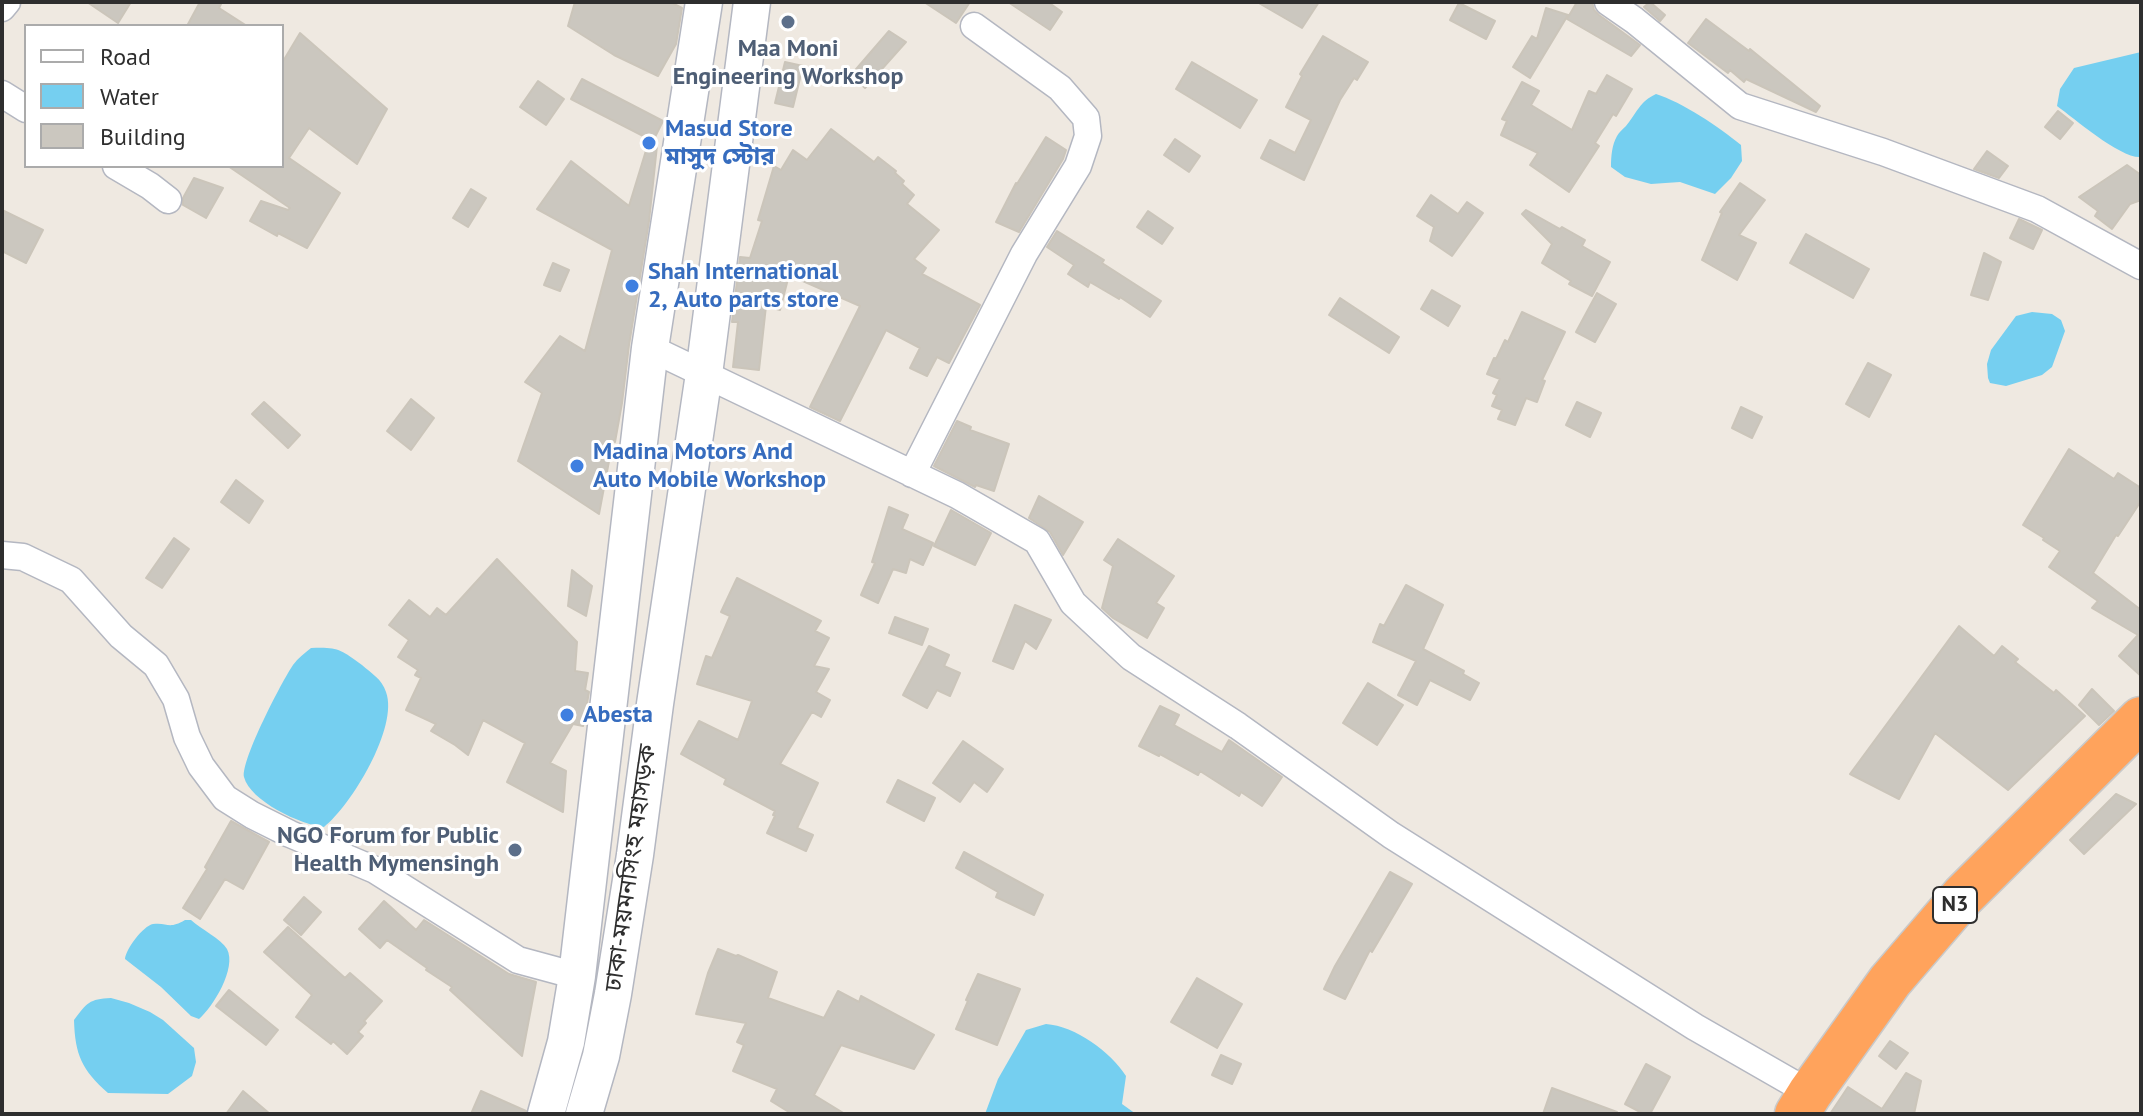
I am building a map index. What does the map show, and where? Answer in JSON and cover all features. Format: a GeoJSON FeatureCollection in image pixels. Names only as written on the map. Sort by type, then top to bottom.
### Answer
{"type":"FeatureCollection","features":[{"type":"Feature","properties":{"kind":"highway","name":"N3"},"geometry":{"type":"LineString","coordinates":[[1803,1103],[1890,981],[1963,896],[2141,719]]}},
{"type":"Feature","properties":{"kind":"main road","name":"ঢাকা-ময়মনসিংহ মহাসড়ক"},"geometry":{"type":"LineString","coordinates":[[546,1114],[566,1042],[577,976],[650,348],[704,2]]}},
{"type":"Feature","properties":{"kind":"main road","name":"ঢাকা-ময়মনসিংহ মহাসড়ক"},"geometry":{"type":"LineString","coordinates":[[584,1114],[601,1056],[613,994],[704,374],[752,2]]}},
{"type":"Feature","properties":{"kind":"street"},"geometry":{"type":"LineString","coordinates":[[2,8],[7,2]]}},
{"type":"Feature","properties":{"kind":"street"},"geometry":{"type":"LineString","coordinates":[[1608,2],[1740,106],[1883,152],[2037,209],[2141,266]]}},
{"type":"Feature","properties":{"kind":"street"},"geometry":{"type":"LineString","coordinates":[[912,474],[1024,254],[1078,166],[1088,136],[1086,118],[1060,88],[974,26]]}},
{"type":"Feature","properties":{"kind":"street"},"geometry":{"type":"LineString","coordinates":[[2,94],[24,108]]}},
{"type":"Feature","properties":{"kind":"street"},"geometry":{"type":"LineString","coordinates":[[119,168],[168,200]]}},
{"type":"Feature","properties":{"kind":"street"},"geometry":{"type":"LineString","coordinates":[[650,348],[957,495],[1037,541],[1073,603],[1131,657],[1238,726],[1391,835],[1695,1027],[1803,1103]]}},
{"type":"Feature","properties":{"kind":"street"},"geometry":{"type":"LineString","coordinates":[[2,555],[23,557],[71,580],[121,636],[156,665],[176,699],[187,737],[201,766],[225,798],[290,834],[375,870],[518,960],[577,976]]}},
{"type":"Feature","properties":{"kind":"water"},"geometry":{"type":"Polygon","coordinates":[[[2141,52],[2141,157],[2110,145],[2057,106],[2060,89],[2074,68],[2141,52]]]}},
{"type":"Feature","properties":{"kind":"water"},"geometry":{"type":"Polygon","coordinates":[[[1656,94],[1700,116],[1741,145],[1742,161],[1715,194],[1680,182],[1651,184],[1625,177],[1611,167],[1618,135],[1642,104],[1656,94]]]}},
{"type":"Feature","properties":{"kind":"water"},"geometry":{"type":"Polygon","coordinates":[[[2032,312],[2052,314],[2061,320],[2065,331],[2052,367],[2042,375],[2006,386],[1990,383],[1987,364],[1991,350],[2016,316],[2032,312]]]}},
{"type":"Feature","properties":{"kind":"water"},"geometry":{"type":"Polygon","coordinates":[[[311,648],[338,650],[349,655],[382,683],[388,707],[386,725],[370,765],[347,802],[324,827],[303,822],[266,803],[248,786],[244,777],[255,738],[272,703],[293,665],[311,648]]]}},
{"type":"Feature","properties":{"kind":"water"},"geometry":{"type":"Polygon","coordinates":[[[191,920],[220,942],[227,949],[229,957],[222,987],[199,1019],[191,1016],[125,959],[136,938],[149,926],[171,925],[191,920]]]}},
{"type":"Feature","properties":{"kind":"water"},"geometry":{"type":"Polygon","coordinates":[[[111,998],[150,1012],[194,1048],[196,1062],[192,1076],[168,1094],[108,1093],[99,1085],[78,1052],[74,1020],[89,1003],[111,998]]]}},
{"type":"Feature","properties":{"kind":"water"},"geometry":{"type":"Polygon","coordinates":[[[1046,1024],[1080,1035],[1111,1058],[1126,1076],[1122,1104],[1136,1114],[985,1114],[998,1079],[1026,1030],[1046,1024]]]}},
{"type":"Feature","properties":{"kind":"building"},"geometry":{"type":"Polygon","coordinates":[[[87,2],[131,2],[118,23],[87,2]]]}},
{"type":"Feature","properties":{"kind":"building"},"geometry":{"type":"Polygon","coordinates":[[[200,2],[222,2],[219,8],[244,24],[188,24],[200,2]]]}},
{"type":"Feature","properties":{"kind":"building"},"geometry":{"type":"Polygon","coordinates":[[[575,2],[670,2],[682,8],[676,44],[658,76],[614,55],[568,26],[575,2]]]}},
{"type":"Feature","properties":{"kind":"building"},"geometry":{"type":"Polygon","coordinates":[[[924,2],[970,2],[956,23],[924,2]]]}},
{"type":"Feature","properties":{"kind":"building"},"geometry":{"type":"Polygon","coordinates":[[[1008,2],[1048,2],[1062,12],[1050,30],[1008,2]]]}},
{"type":"Feature","properties":{"kind":"building"},"geometry":{"type":"Polygon","coordinates":[[[1257,2],[1319,2],[1302,28],[1257,2]]]}},
{"type":"Feature","properties":{"kind":"building"},"geometry":{"type":"Polygon","coordinates":[[[1577,2],[1592,2],[1599,15],[1640,45],[1631,56],[1567,19],[1577,2]]]}},
{"type":"Feature","properties":{"kind":"building"},"geometry":{"type":"Polygon","coordinates":[[[1650,2],[1665,15],[1660,21],[1644,7],[1650,2]]]}},
{"type":"Feature","properties":{"kind":"building"},"geometry":{"type":"Polygon","coordinates":[[[1459,3],[1495,21],[1486,39],[1450,20],[1459,3]]]}},
{"type":"Feature","properties":{"kind":"building"},"geometry":{"type":"Polygon","coordinates":[[[1546,8],[1568,15],[1530,78],[1513,67],[1532,36],[1537,39],[1546,8]]]}},
{"type":"Feature","properties":{"kind":"building"},"geometry":{"type":"Polygon","coordinates":[[[1706,19],[1750,49],[1820,106],[1816,112],[1746,79],[1744,82],[1688,43],[1706,19]]]}},
{"type":"Feature","properties":{"kind":"building"},"geometry":{"type":"Polygon","coordinates":[[[889,31],[906,42],[865,88],[851,75],[889,31]]]}},
{"type":"Feature","properties":{"kind":"building"},"geometry":{"type":"Polygon","coordinates":[[[300,33],[387,109],[357,164],[309,128],[289,158],[340,193],[307,248],[250,221],[261,201],[288,210],[290,208],[231,168],[284,168],[284,60],[300,33]]]}},
{"type":"Feature","properties":{"kind":"building"},"geometry":{"type":"Polygon","coordinates":[[[1323,36],[1368,62],[1340,100],[1304,180],[1261,158],[1270,140],[1295,153],[1311,120],[1286,107],[1302,76],[1300,74],[1323,36]]]}},
{"type":"Feature","properties":{"kind":"building"},"geometry":{"type":"Polygon","coordinates":[[[785,62],[803,66],[793,107],[775,103],[785,62]]]}},
{"type":"Feature","properties":{"kind":"building"},"geometry":{"type":"Polygon","coordinates":[[[1192,62],[1257,100],[1240,128],[1176,89],[1192,62]]]}},
{"type":"Feature","properties":{"kind":"building"},"geometry":{"type":"Polygon","coordinates":[[[1607,75],[1632,89],[1595,143],[1599,146],[1569,192],[1530,165],[1538,153],[1501,135],[1507,121],[1502,119],[1522,82],[1539,91],[1531,105],[1572,130],[1589,91],[1596,94],[1607,75]]]}},
{"type":"Feature","properties":{"kind":"building"},"geometry":{"type":"Polygon","coordinates":[[[582,79],[663,121],[653,141],[571,99],[582,79]]]}},
{"type":"Feature","properties":{"kind":"building"},"geometry":{"type":"Polygon","coordinates":[[[538,81],[564,99],[546,125],[520,107],[538,81]]]}},
{"type":"Feature","properties":{"kind":"building"},"geometry":{"type":"Polygon","coordinates":[[[2058,111],[2073,123],[2060,139],[2045,127],[2058,111]]]}},
{"type":"Feature","properties":{"kind":"building"},"geometry":{"type":"Polygon","coordinates":[[[831,129],[874,162],[878,157],[896,171],[904,181],[902,184],[914,195],[907,204],[939,230],[914,259],[926,268],[922,274],[980,305],[949,363],[937,357],[927,376],[910,368],[920,348],[886,330],[840,421],[810,407],[860,306],[789,275],[780,310],[766,306],[759,370],[733,367],[738,322],[732,322],[740,257],[750,258],[774,166],[781,170],[793,150],[807,160],[831,129]]]}},
{"type":"Feature","properties":{"kind":"building"},"geometry":{"type":"Polygon","coordinates":[[[1046,137],[1066,150],[1019,232],[996,222],[1016,183],[1046,137]]]}},
{"type":"Feature","properties":{"kind":"building"},"geometry":{"type":"Polygon","coordinates":[[[1175,139],[1200,156],[1189,172],[1164,155],[1175,139]]]}},
{"type":"Feature","properties":{"kind":"building"},"geometry":{"type":"Polygon","coordinates":[[[648,144],[657,146],[649,221],[622,403],[599,514],[518,461],[542,393],[525,382],[560,336],[585,351],[612,250],[537,209],[571,161],[629,206],[648,144]]]}},
{"type":"Feature","properties":{"kind":"building"},"geometry":{"type":"Polygon","coordinates":[[[1987,151],[2008,166],[1999,178],[1974,169],[1987,151]]]}},
{"type":"Feature","properties":{"kind":"building"},"geometry":{"type":"Polygon","coordinates":[[[2127,165],[2141,175],[2141,200],[2130,204],[2112,229],[2095,216],[2098,211],[2079,197],[2127,165]]]}},
{"type":"Feature","properties":{"kind":"building"},"geometry":{"type":"Polygon","coordinates":[[[194,178],[223,188],[206,218],[183,205],[183,198],[194,178]]]}},
{"type":"Feature","properties":{"kind":"building"},"geometry":{"type":"Polygon","coordinates":[[[1740,183],[1765,200],[1739,235],[1756,243],[1737,280],[1702,260],[1720,212],[1740,183]]]}},
{"type":"Feature","properties":{"kind":"building"},"geometry":{"type":"Polygon","coordinates":[[[471,189],[486,198],[468,227],[453,218],[471,189]]]}},
{"type":"Feature","properties":{"kind":"building"},"geometry":{"type":"Polygon","coordinates":[[[1431,195],[1458,214],[1467,202],[1483,213],[1452,256],[1430,241],[1434,227],[1417,216],[1431,195]]]}},
{"type":"Feature","properties":{"kind":"building"},"geometry":{"type":"Polygon","coordinates":[[[2,210],[43,230],[26,263],[2,251],[2,210]]]}},
{"type":"Feature","properties":{"kind":"building"},"geometry":{"type":"Polygon","coordinates":[[[1526,210],[1585,240],[1582,246],[1610,262],[1592,296],[1569,284],[1571,281],[1542,263],[1552,244],[1522,214],[1526,210]]]}},
{"type":"Feature","properties":{"kind":"building"},"geometry":{"type":"Polygon","coordinates":[[[1148,211],[1173,228],[1162,244],[1137,227],[1148,211]]]}},
{"type":"Feature","properties":{"kind":"building"},"geometry":{"type":"Polygon","coordinates":[[[2019,219],[2042,230],[2033,249],[2010,238],[2019,219]]]}},
{"type":"Feature","properties":{"kind":"building"},"geometry":{"type":"Polygon","coordinates":[[[1057,231],[1161,301],[1150,317],[1120,297],[1090,282],[1088,287],[1068,274],[1074,265],[1047,247],[1057,231]]]}},
{"type":"Feature","properties":{"kind":"building"},"geometry":{"type":"Polygon","coordinates":[[[1806,234],[1869,269],[1853,298],[1790,263],[1806,234]]]}},
{"type":"Feature","properties":{"kind":"building"},"geometry":{"type":"Polygon","coordinates":[[[1984,253],[2001,262],[1988,300],[1971,295],[1984,253]]]}},
{"type":"Feature","properties":{"kind":"building"},"geometry":{"type":"Polygon","coordinates":[[[553,263],[569,270],[560,291],[544,285],[553,263]]]}},
{"type":"Feature","properties":{"kind":"building"},"geometry":{"type":"Polygon","coordinates":[[[1432,290],[1460,306],[1448,326],[1421,309],[1432,290]]]}},
{"type":"Feature","properties":{"kind":"building"},"geometry":{"type":"Polygon","coordinates":[[[1597,293],[1616,304],[1595,342],[1576,332],[1597,293]]]}},
{"type":"Feature","properties":{"kind":"building"},"geometry":{"type":"Polygon","coordinates":[[[1340,298],[1399,337],[1389,353],[1329,315],[1340,298]]]}},
{"type":"Feature","properties":{"kind":"building"},"geometry":{"type":"Polygon","coordinates":[[[1522,312],[1565,332],[1542,380],[1545,381],[1537,402],[1526,398],[1515,425],[1498,419],[1502,410],[1492,406],[1497,395],[1493,393],[1500,379],[1487,374],[1505,340],[1508,342],[1522,312]]]}},
{"type":"Feature","properties":{"kind":"building"},"geometry":{"type":"Polygon","coordinates":[[[1868,363],[1891,375],[1869,417],[1846,404],[1868,363]]]}},
{"type":"Feature","properties":{"kind":"building"},"geometry":{"type":"Polygon","coordinates":[[[411,399],[434,418],[411,450],[387,431],[411,399]]]}},
{"type":"Feature","properties":{"kind":"building"},"geometry":{"type":"Polygon","coordinates":[[[264,402],[300,435],[288,448],[252,414],[264,402]]]}},
{"type":"Feature","properties":{"kind":"building"},"geometry":{"type":"Polygon","coordinates":[[[1577,402],[1601,413],[1590,437],[1566,425],[1577,402]]]}},
{"type":"Feature","properties":{"kind":"building"},"geometry":{"type":"Polygon","coordinates":[[[1741,407],[1762,417],[1752,438],[1732,428],[1741,407]]]}},
{"type":"Feature","properties":{"kind":"building"},"geometry":{"type":"Polygon","coordinates":[[[957,421],[971,427],[970,430],[1009,444],[994,491],[975,487],[934,466],[957,421]]]}},
{"type":"Feature","properties":{"kind":"building"},"geometry":{"type":"Polygon","coordinates":[[[2069,449],[2114,479],[2118,473],[2141,488],[2141,501],[2093,573],[2141,610],[2141,676],[2119,656],[2138,635],[2092,608],[2098,601],[2049,567],[2060,551],[2023,525],[2069,449]]]}},
{"type":"Feature","properties":{"kind":"building"},"geometry":{"type":"Polygon","coordinates":[[[236,480],[263,501],[249,523],[221,502],[236,480]]]}},
{"type":"Feature","properties":{"kind":"building"},"geometry":{"type":"Polygon","coordinates":[[[1039,496],[1083,522],[1063,555],[1050,532],[1029,518],[1039,496]]]}},
{"type":"Feature","properties":{"kind":"building"},"geometry":{"type":"Polygon","coordinates":[[[889,507],[908,515],[902,529],[933,543],[923,565],[910,559],[906,573],[893,569],[878,603],[861,595],[875,563],[872,562],[889,507]]]}},
{"type":"Feature","properties":{"kind":"building"},"geometry":{"type":"Polygon","coordinates":[[[951,510],[991,533],[975,565],[934,546],[951,510]]]}},
{"type":"Feature","properties":{"kind":"building"},"geometry":{"type":"Polygon","coordinates":[[[174,538],[189,549],[162,588],[146,578],[174,538]]]}},
{"type":"Feature","properties":{"kind":"building"},"geometry":{"type":"Polygon","coordinates":[[[1118,539],[1174,576],[1156,603],[1164,608],[1147,638],[1102,608],[1113,566],[1104,560],[1118,539]]]}},
{"type":"Feature","properties":{"kind":"building"},"geometry":{"type":"Polygon","coordinates":[[[497,559],[577,642],[575,671],[588,673],[585,690],[589,692],[583,726],[573,724],[550,763],[566,771],[563,812],[507,782],[525,743],[483,720],[468,755],[431,731],[436,724],[406,710],[421,678],[415,675],[418,670],[398,657],[409,640],[389,625],[409,600],[430,617],[437,608],[446,615],[497,559]]]}},
{"type":"Feature","properties":{"kind":"building"},"geometry":{"type":"Polygon","coordinates":[[[572,570],[592,586],[586,616],[568,606],[572,570]]]}},
{"type":"Feature","properties":{"kind":"building"},"geometry":{"type":"Polygon","coordinates":[[[737,578],[821,621],[815,631],[829,638],[814,666],[829,669],[816,692],[830,700],[821,717],[812,712],[780,764],[818,783],[797,828],[813,835],[806,851],[767,833],[775,811],[724,784],[726,779],[681,754],[699,721],[738,740],[752,701],[697,684],[706,656],[712,658],[730,616],[721,612],[737,578]]]}},
{"type":"Feature","properties":{"kind":"building"},"geometry":{"type":"Polygon","coordinates":[[[1406,585],[1443,605],[1423,649],[1464,671],[1463,674],[1479,683],[1470,700],[1430,680],[1417,705],[1398,695],[1416,661],[1373,642],[1380,624],[1384,626],[1406,585]]]}},
{"type":"Feature","properties":{"kind":"building"},"geometry":{"type":"Polygon","coordinates":[[[1015,605],[1051,620],[1036,649],[1025,641],[1013,669],[993,661],[1015,605]]]}},
{"type":"Feature","properties":{"kind":"building"},"geometry":{"type":"Polygon","coordinates":[[[895,617],[928,629],[922,645],[889,633],[895,617]]]}},
{"type":"Feature","properties":{"kind":"building"},"geometry":{"type":"Polygon","coordinates":[[[1959,626],[1994,656],[2002,646],[2018,659],[2015,662],[2054,693],[2056,690],[2085,716],[2008,790],[1935,733],[1899,799],[1850,774],[1959,626]]]}},
{"type":"Feature","properties":{"kind":"building"},"geometry":{"type":"Polygon","coordinates":[[[929,646],[949,655],[944,666],[960,673],[950,696],[937,690],[927,708],[903,695],[929,646]]]}},
{"type":"Feature","properties":{"kind":"building"},"geometry":{"type":"Polygon","coordinates":[[[1368,683],[1403,705],[1377,745],[1343,723],[1368,683]]]}},
{"type":"Feature","properties":{"kind":"building"},"geometry":{"type":"Polygon","coordinates":[[[2092,689],[2114,711],[2099,725],[2079,705],[2092,689]]]}},
{"type":"Feature","properties":{"kind":"building"},"geometry":{"type":"Polygon","coordinates":[[[1160,706],[1179,715],[1174,725],[1222,752],[1229,740],[1282,777],[1262,806],[1241,792],[1239,796],[1200,771],[1198,775],[1139,746],[1160,706]]]}},
{"type":"Feature","properties":{"kind":"building"},"geometry":{"type":"Polygon","coordinates":[[[963,741],[1003,769],[987,792],[974,782],[960,802],[933,783],[963,741]]]}},
{"type":"Feature","properties":{"kind":"building"},"geometry":{"type":"Polygon","coordinates":[[[898,780],[935,798],[924,821],[887,802],[898,780]]]}},
{"type":"Feature","properties":{"kind":"building"},"geometry":{"type":"Polygon","coordinates":[[[2116,794],[2136,804],[2084,854],[2070,840],[2116,794]]]}},
{"type":"Feature","properties":{"kind":"building"},"geometry":{"type":"Polygon","coordinates":[[[231,821],[269,842],[243,889],[225,879],[200,919],[183,908],[231,821]]]}},
{"type":"Feature","properties":{"kind":"building"},"geometry":{"type":"Polygon","coordinates":[[[964,852],[1043,895],[1034,915],[996,897],[998,892],[956,868],[964,852]]]}},
{"type":"Feature","properties":{"kind":"building"},"geometry":{"type":"Polygon","coordinates":[[[1390,872],[1412,884],[1372,952],[1370,950],[1345,999],[1324,989],[1390,872]]]}},
{"type":"Feature","properties":{"kind":"building"},"geometry":{"type":"Polygon","coordinates":[[[304,897],[321,912],[301,935],[284,920],[304,897]]]}},
{"type":"Feature","properties":{"kind":"building"},"geometry":{"type":"Polygon","coordinates":[[[384,901],[416,930],[424,920],[509,974],[536,982],[522,1056],[450,990],[452,987],[387,940],[380,948],[359,929],[384,901]]]}},
{"type":"Feature","properties":{"kind":"building"},"geometry":{"type":"Polygon","coordinates":[[[288,927],[345,978],[350,973],[382,1001],[364,1021],[366,1023],[358,1032],[363,1036],[347,1054],[296,1017],[312,995],[264,952],[288,927]]]}},
{"type":"Feature","properties":{"kind":"building"},"geometry":{"type":"Polygon","coordinates":[[[718,949],[777,972],[768,998],[824,1018],[838,991],[859,1002],[861,996],[934,1035],[914,1069],[841,1045],[814,1095],[845,1114],[792,1114],[771,1101],[777,1089],[733,1071],[744,1045],[737,1042],[746,1023],[696,1014],[718,949]]]}},
{"type":"Feature","properties":{"kind":"building"},"geometry":{"type":"Polygon","coordinates":[[[978,974],[1020,989],[997,1045],[956,1029],[978,974]]]}},
{"type":"Feature","properties":{"kind":"building"},"geometry":{"type":"Polygon","coordinates":[[[1197,978],[1242,1004],[1217,1048],[1171,1022],[1197,978]]]}},
{"type":"Feature","properties":{"kind":"building"},"geometry":{"type":"Polygon","coordinates":[[[229,990],[278,1030],[266,1045],[216,1006],[229,990]]]}},
{"type":"Feature","properties":{"kind":"building"},"geometry":{"type":"Polygon","coordinates":[[[1890,1041],[1908,1053],[1896,1069],[1879,1056],[1890,1041]]]}},
{"type":"Feature","properties":{"kind":"building"},"geometry":{"type":"Polygon","coordinates":[[[1221,1055],[1241,1064],[1232,1084],[1212,1075],[1221,1055]]]}},
{"type":"Feature","properties":{"kind":"building"},"geometry":{"type":"Polygon","coordinates":[[[1646,1064],[1670,1077],[1650,1114],[1625,1104],[1646,1064]]]}},
{"type":"Feature","properties":{"kind":"building"},"geometry":{"type":"Polygon","coordinates":[[[1906,1073],[1921,1081],[1914,1114],[1830,1114],[1848,1087],[1882,1109],[1906,1073]]]}},
{"type":"Feature","properties":{"kind":"building"},"geometry":{"type":"Polygon","coordinates":[[[1552,1088],[1617,1112],[1543,1114],[1552,1088]]]}},
{"type":"Feature","properties":{"kind":"building"},"geometry":{"type":"Polygon","coordinates":[[[243,1091],[270,1114],[226,1114],[243,1091]]]}},
{"type":"Feature","properties":{"kind":"building"},"geometry":{"type":"Polygon","coordinates":[[[481,1091],[526,1111],[526,1114],[471,1114],[481,1091]]]}},
{"type":"Feature","properties":{"kind":"place","name":"Maa Moni Engineering Workshop"},"geometry":{"type":"Point","coordinates":[788,22]}},
{"type":"Feature","properties":{"kind":"place","name":"Masud Store মাসুদ স্টোর"},"geometry":{"type":"Point","coordinates":[649,143]}},
{"type":"Feature","properties":{"kind":"place","name":"Shah International 2, Auto parts store"},"geometry":{"type":"Point","coordinates":[632,286]}},
{"type":"Feature","properties":{"kind":"place","name":"Madina Motors And Auto Mobile Workshop"},"geometry":{"type":"Point","coordinates":[577,466]}},
{"type":"Feature","properties":{"kind":"place","name":"Abesta"},"geometry":{"type":"Point","coordinates":[567,715]}},
{"type":"Feature","properties":{"kind":"place","name":"NGO Forum for Public Health Mymensingh"},"geometry":{"type":"Point","coordinates":[515,850]}}]}
